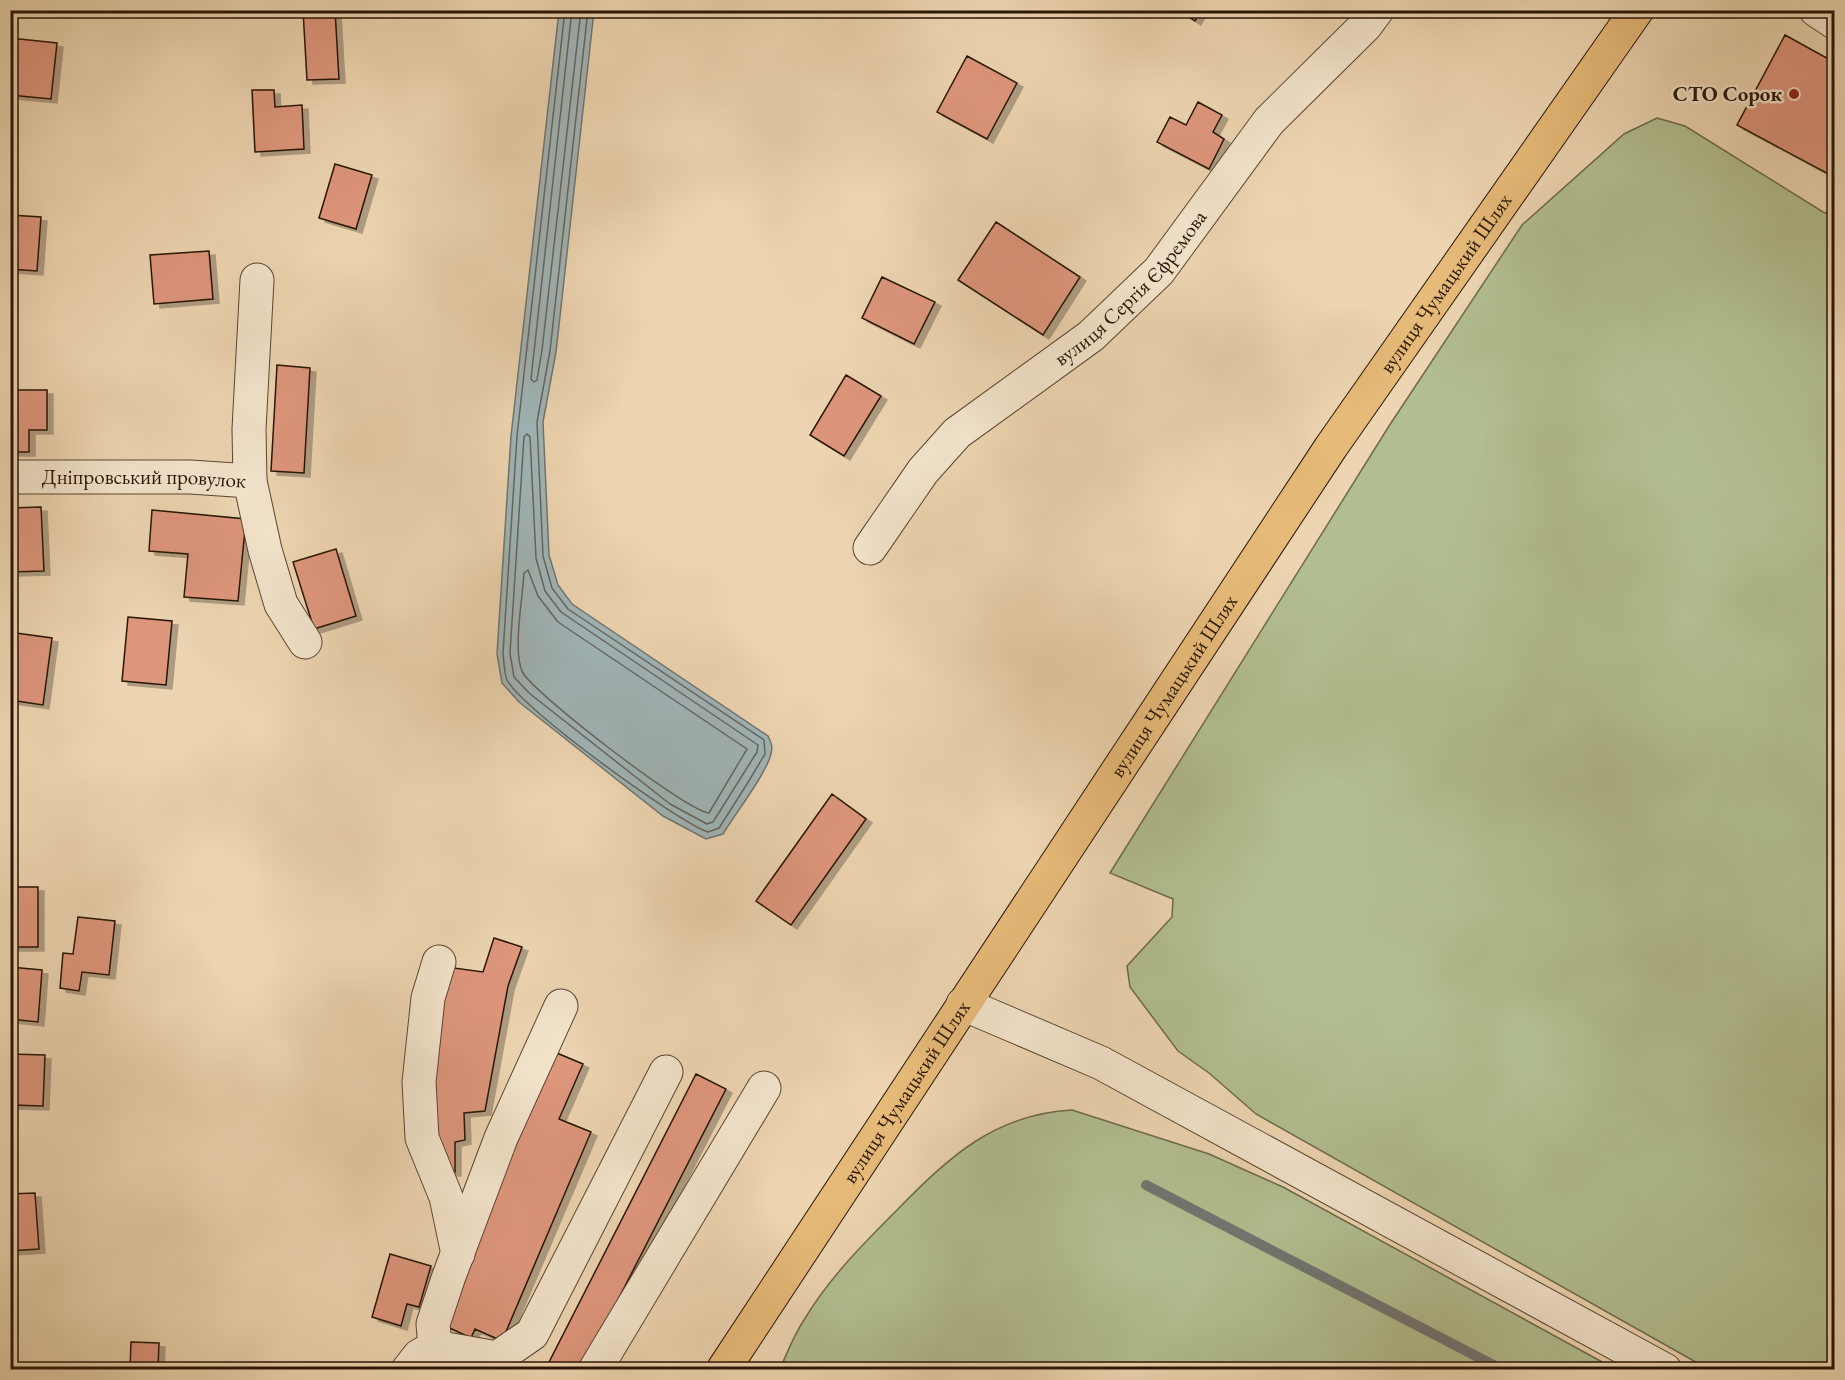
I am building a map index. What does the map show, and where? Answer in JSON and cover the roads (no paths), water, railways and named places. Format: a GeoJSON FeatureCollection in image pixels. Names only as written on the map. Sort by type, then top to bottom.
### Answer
{"type":"FeatureCollection","features":[{"type":"Feature","properties":{"kind":"highway","name":"вулиця Чумацький Шлях"},"geometry":{"type":"LineString","coordinates":[[723,1370],[1331,447],[1637,10]]}},
{"type":"Feature","properties":{"kind":"street","name":"вулиця Сергія Єфремова"},"geometry":{"type":"LineString","coordinates":[[870,548],[923,471],[957,433],[1091,336],[1159,271],[1269,121],[1366,25],[1377,10]]}},
{"type":"Feature","properties":{"kind":"street"},"geometry":{"type":"LineString","coordinates":[[1816,10],[1834,22]]}},
{"type":"Feature","properties":{"kind":"street"},"geometry":{"type":"LineString","coordinates":[[250,481],[249,429],[257,280]]}},
{"type":"Feature","properties":{"kind":"street","name":"Дніпровський провулок"},"geometry":{"type":"LineString","coordinates":[[10,477],[190,477],[250,481],[265,550],[281,604],[305,642]]}},
{"type":"Feature","properties":{"kind":"street"},"geometry":{"type":"LineString","coordinates":[[439,962],[428,998],[419,1082],[422,1138],[446,1197],[458,1254]]}},
{"type":"Feature","properties":{"kind":"street"},"geometry":{"type":"LineString","coordinates":[[963,1004],[1101,1063],[1665,1370]]}},
{"type":"Feature","properties":{"kind":"street"},"geometry":{"type":"LineString","coordinates":[[435,1347],[433,1324],[458,1254],[501,1138],[561,1006]]}},
{"type":"Feature","properties":{"kind":"street"},"geometry":{"type":"LineString","coordinates":[[408,1370],[419,1356],[435,1347],[497,1359],[532,1334],[666,1072]]}},
{"type":"Feature","properties":{"kind":"street"},"geometry":{"type":"LineString","coordinates":[[595,1370],[764,1088]]}},
{"type":"Feature","properties":{"kind":"water"},"geometry":{"type":"Polygon","coordinates":[[[559,11],[594,11],[556,352],[543,422],[549,555],[558,585],[572,604],[768,736],[772,749],[771,754],[757,783],[723,834],[706,839],[663,816],[519,702],[502,683],[497,654],[511,436],[559,11]]]}},
{"type":"Feature","properties":{"kind":"waterway"},"geometry":{"type":"LineString","coordinates":[[1146,1185],[1503,1370]]}},
{"type":"Feature","properties":{"kind":"place","name":"СТО Сорок"},"geometry":{"type":"Point","coordinates":[1794,94]}}]}
